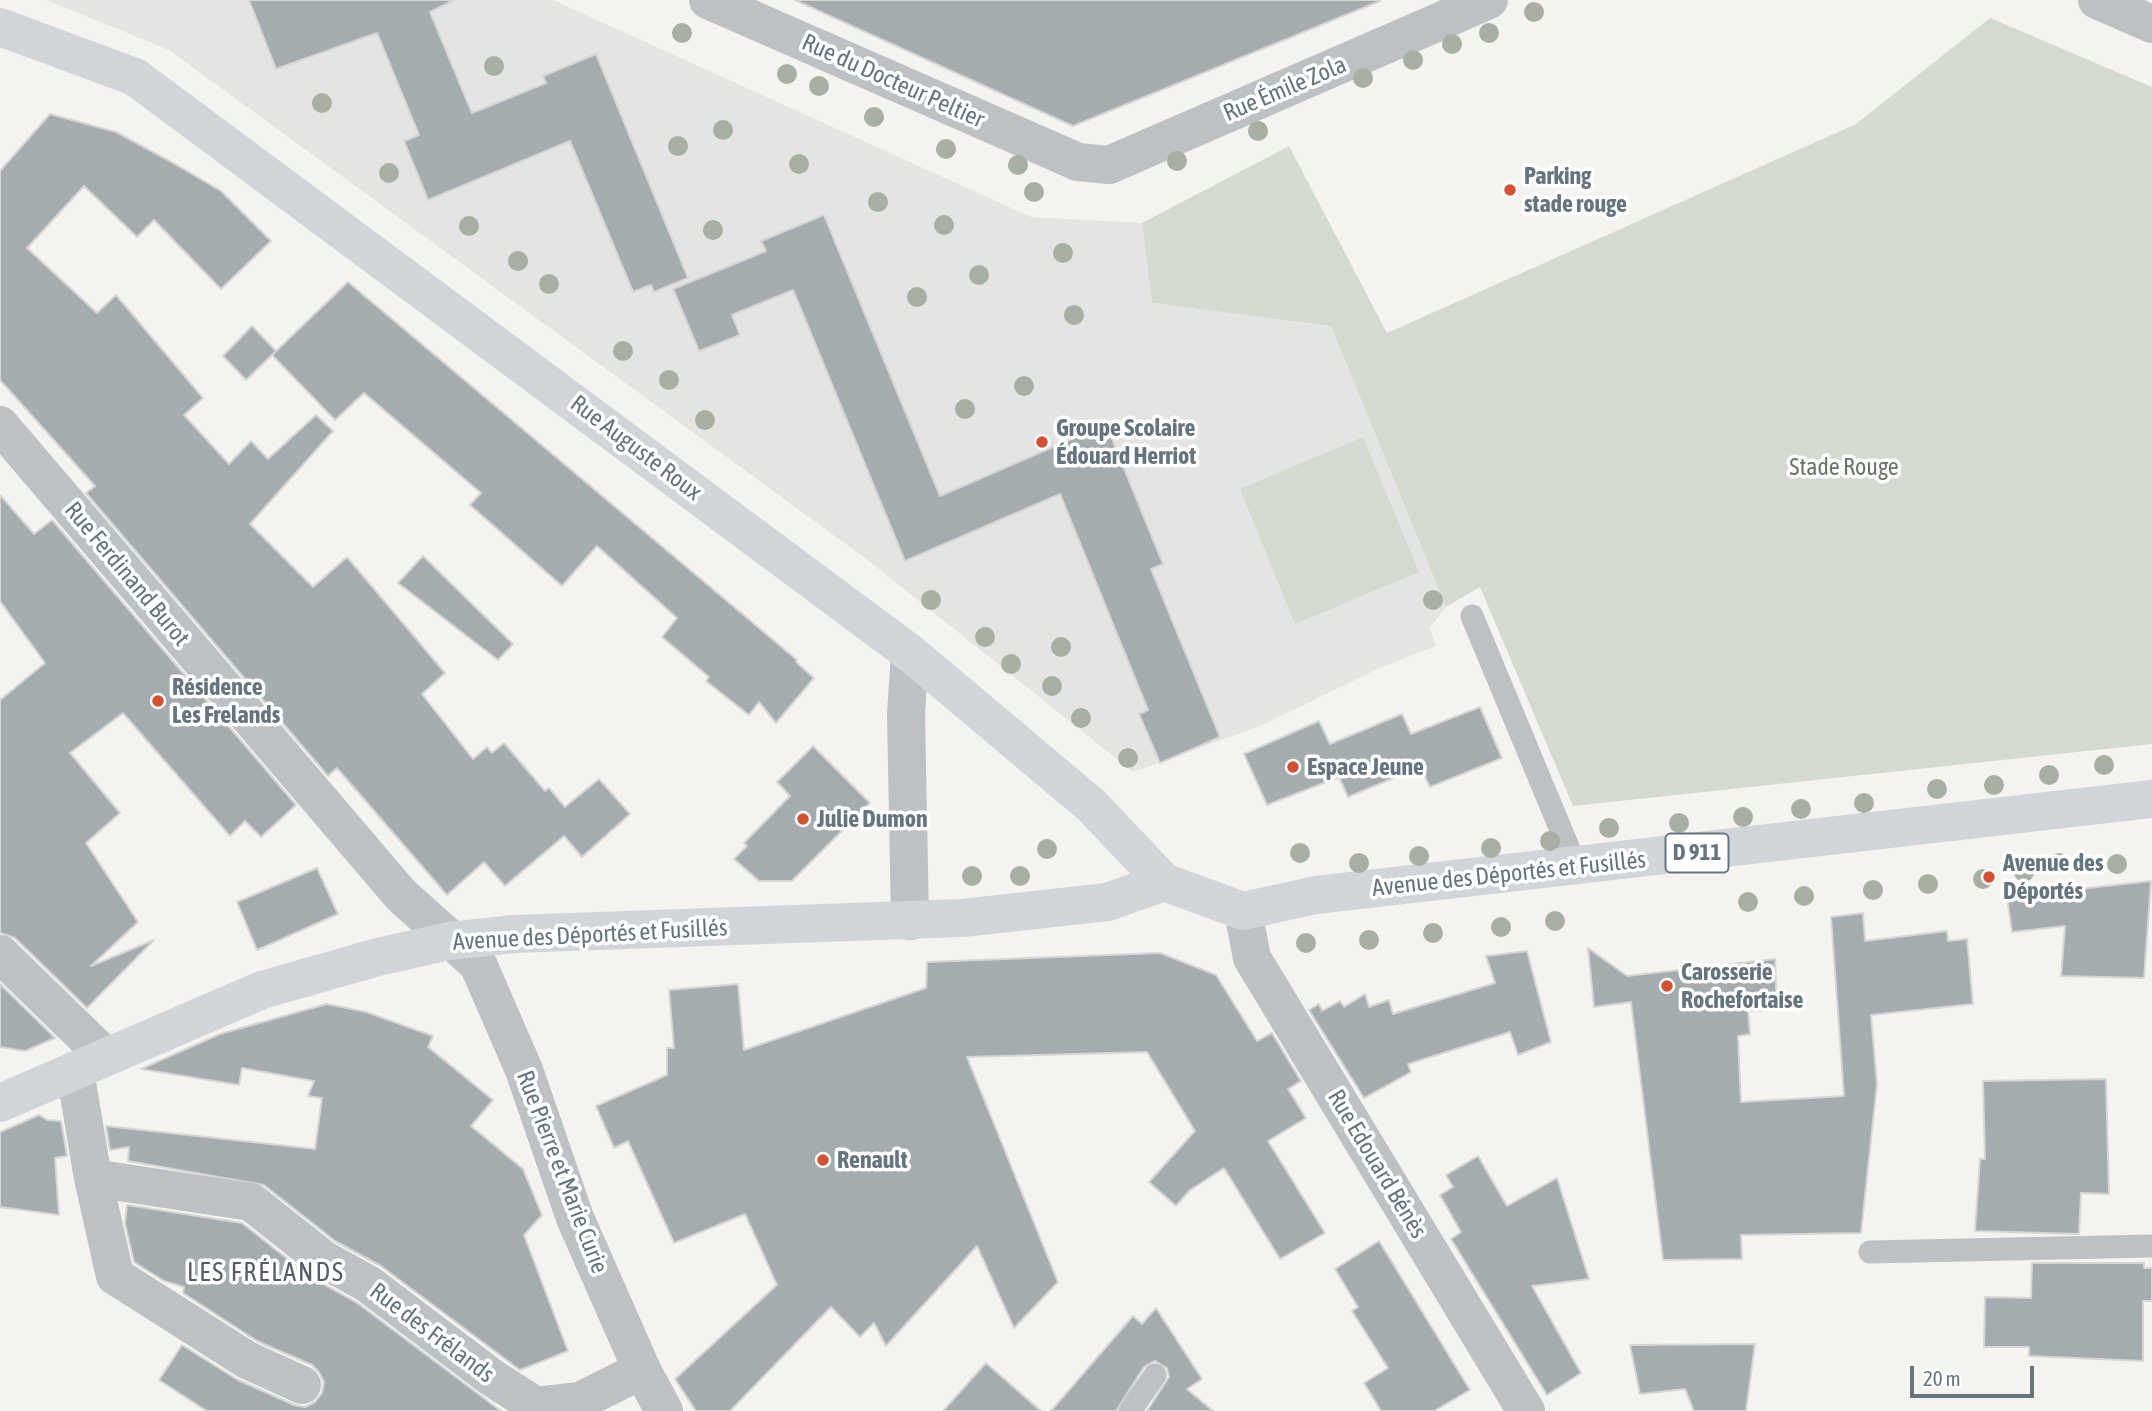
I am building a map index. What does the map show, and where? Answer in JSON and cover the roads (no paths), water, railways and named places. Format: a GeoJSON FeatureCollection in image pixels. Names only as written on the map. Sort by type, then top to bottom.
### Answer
{"type":"FeatureCollection","features":[{"type":"Feature","properties":{"kind":"main road","name":"Rue Auguste Roux"},"geometry":{"type":"LineString","coordinates":[[0,27],[135,77],[910,653],[1091,805],[1164,882],[1242,911]]}},
{"type":"Feature","properties":{"kind":"main road","name":"Avenue des Déportés et Fusillés"},"geometry":{"type":"LineString","coordinates":[[1242,911],[1315,895],[2152,799]]}},
{"type":"Feature","properties":{"kind":"main road","name":"Avenue des Déportés et Fusillés"},"geometry":{"type":"LineString","coordinates":[[0,1103],[262,990],[378,957],[449,941],[514,934],[910,921],[1107,902],[1164,882]]}},
{"type":"Feature","properties":{"kind":"street","name":"Rue du Docteur Peltier"},"geometry":{"type":"LineString","coordinates":[[708,0],[1078,162]]}},
{"type":"Feature","properties":{"kind":"street","name":"Rue Émile Zola"},"geometry":{"type":"LineString","coordinates":[[1078,162],[1109,165],[1489,0]]}},
{"type":"Feature","properties":{"kind":"street"},"geometry":{"type":"LineString","coordinates":[[2097,0],[2152,24]]}},
{"type":"Feature","properties":{"kind":"street","name":"Rue Ferdinand Burot"},"geometry":{"type":"LineString","coordinates":[[0,425],[401,895],[449,941]]}},
{"type":"Feature","properties":{"kind":"street"},"geometry":{"type":"LineString","coordinates":[[910,653],[906,714],[910,921]]}},
{"type":"Feature","properties":{"kind":"street","name":"Rue Edouard Bénès"},"geometry":{"type":"LineString","coordinates":[[1242,911],[1252,958],[1526,1411]]}},
{"type":"Feature","properties":{"kind":"street","name":"Rue Pierre et Marie Curie"},"geometry":{"type":"LineString","coordinates":[[449,941],[478,964],[524,1070],[575,1218],[642,1370],[664,1411]]}},
{"type":"Feature","properties":{"kind":"street"},"geometry":{"type":"LineString","coordinates":[[0,954],[91,1064],[93,1178],[115,1276],[247,1360],[302,1385]]}},
{"type":"Feature","properties":{"kind":"street","name":"Rue des Frélands"},"geometry":{"type":"LineString","coordinates":[[93,1178],[251,1202],[323,1259],[368,1284],[491,1377],[536,1406],[580,1401],[642,1370]]}},
{"type":"Feature","properties":{"kind":"lane"},"geometry":{"type":"LineString","coordinates":[[1472,616],[1576,866]]}},
{"type":"Feature","properties":{"kind":"lane"},"geometry":{"type":"LineString","coordinates":[[1870,1252],[2152,1246]]}},
{"type":"Feature","properties":{"kind":"lane"},"geometry":{"type":"LineString","coordinates":[[1130,1411],[1155,1375]]}},
{"type":"Feature","properties":{"kind":"place","name":"Parking stade rouge"},"geometry":{"type":"Point","coordinates":[1510,190]}},
{"type":"Feature","properties":{"kind":"place","name":"Groupe Scolaire Édouard Herriot"},"geometry":{"type":"Point","coordinates":[1042,442]}},
{"type":"Feature","properties":{"kind":"place","name":"Résidence Les Frelands"},"geometry":{"type":"Point","coordinates":[158,701]}},
{"type":"Feature","properties":{"kind":"place","name":"Espace Jeune"},"geometry":{"type":"Point","coordinates":[1293,767]}},
{"type":"Feature","properties":{"kind":"place","name":"Julie Dumon"},"geometry":{"type":"Point","coordinates":[803,819]}},
{"type":"Feature","properties":{"kind":"place","name":"Avenue des Déportés"},"geometry":{"type":"Point","coordinates":[1989,877]}},
{"type":"Feature","properties":{"kind":"place","name":"Carosserie Rochefortaise"},"geometry":{"type":"Point","coordinates":[1667,986]}},
{"type":"Feature","properties":{"kind":"place","name":"Renault"},"geometry":{"type":"Point","coordinates":[823,1160]}},
{"type":"Feature","properties":{"kind":"district","name":"LES FRÉLANDS"},"geometry":{"type":"Point","coordinates":[266,1273]}},
{"type":"Feature","properties":{"kind":"park label","name":"Stade Rouge"},"geometry":{"type":"Point","coordinates":[1844,467]}}]}
